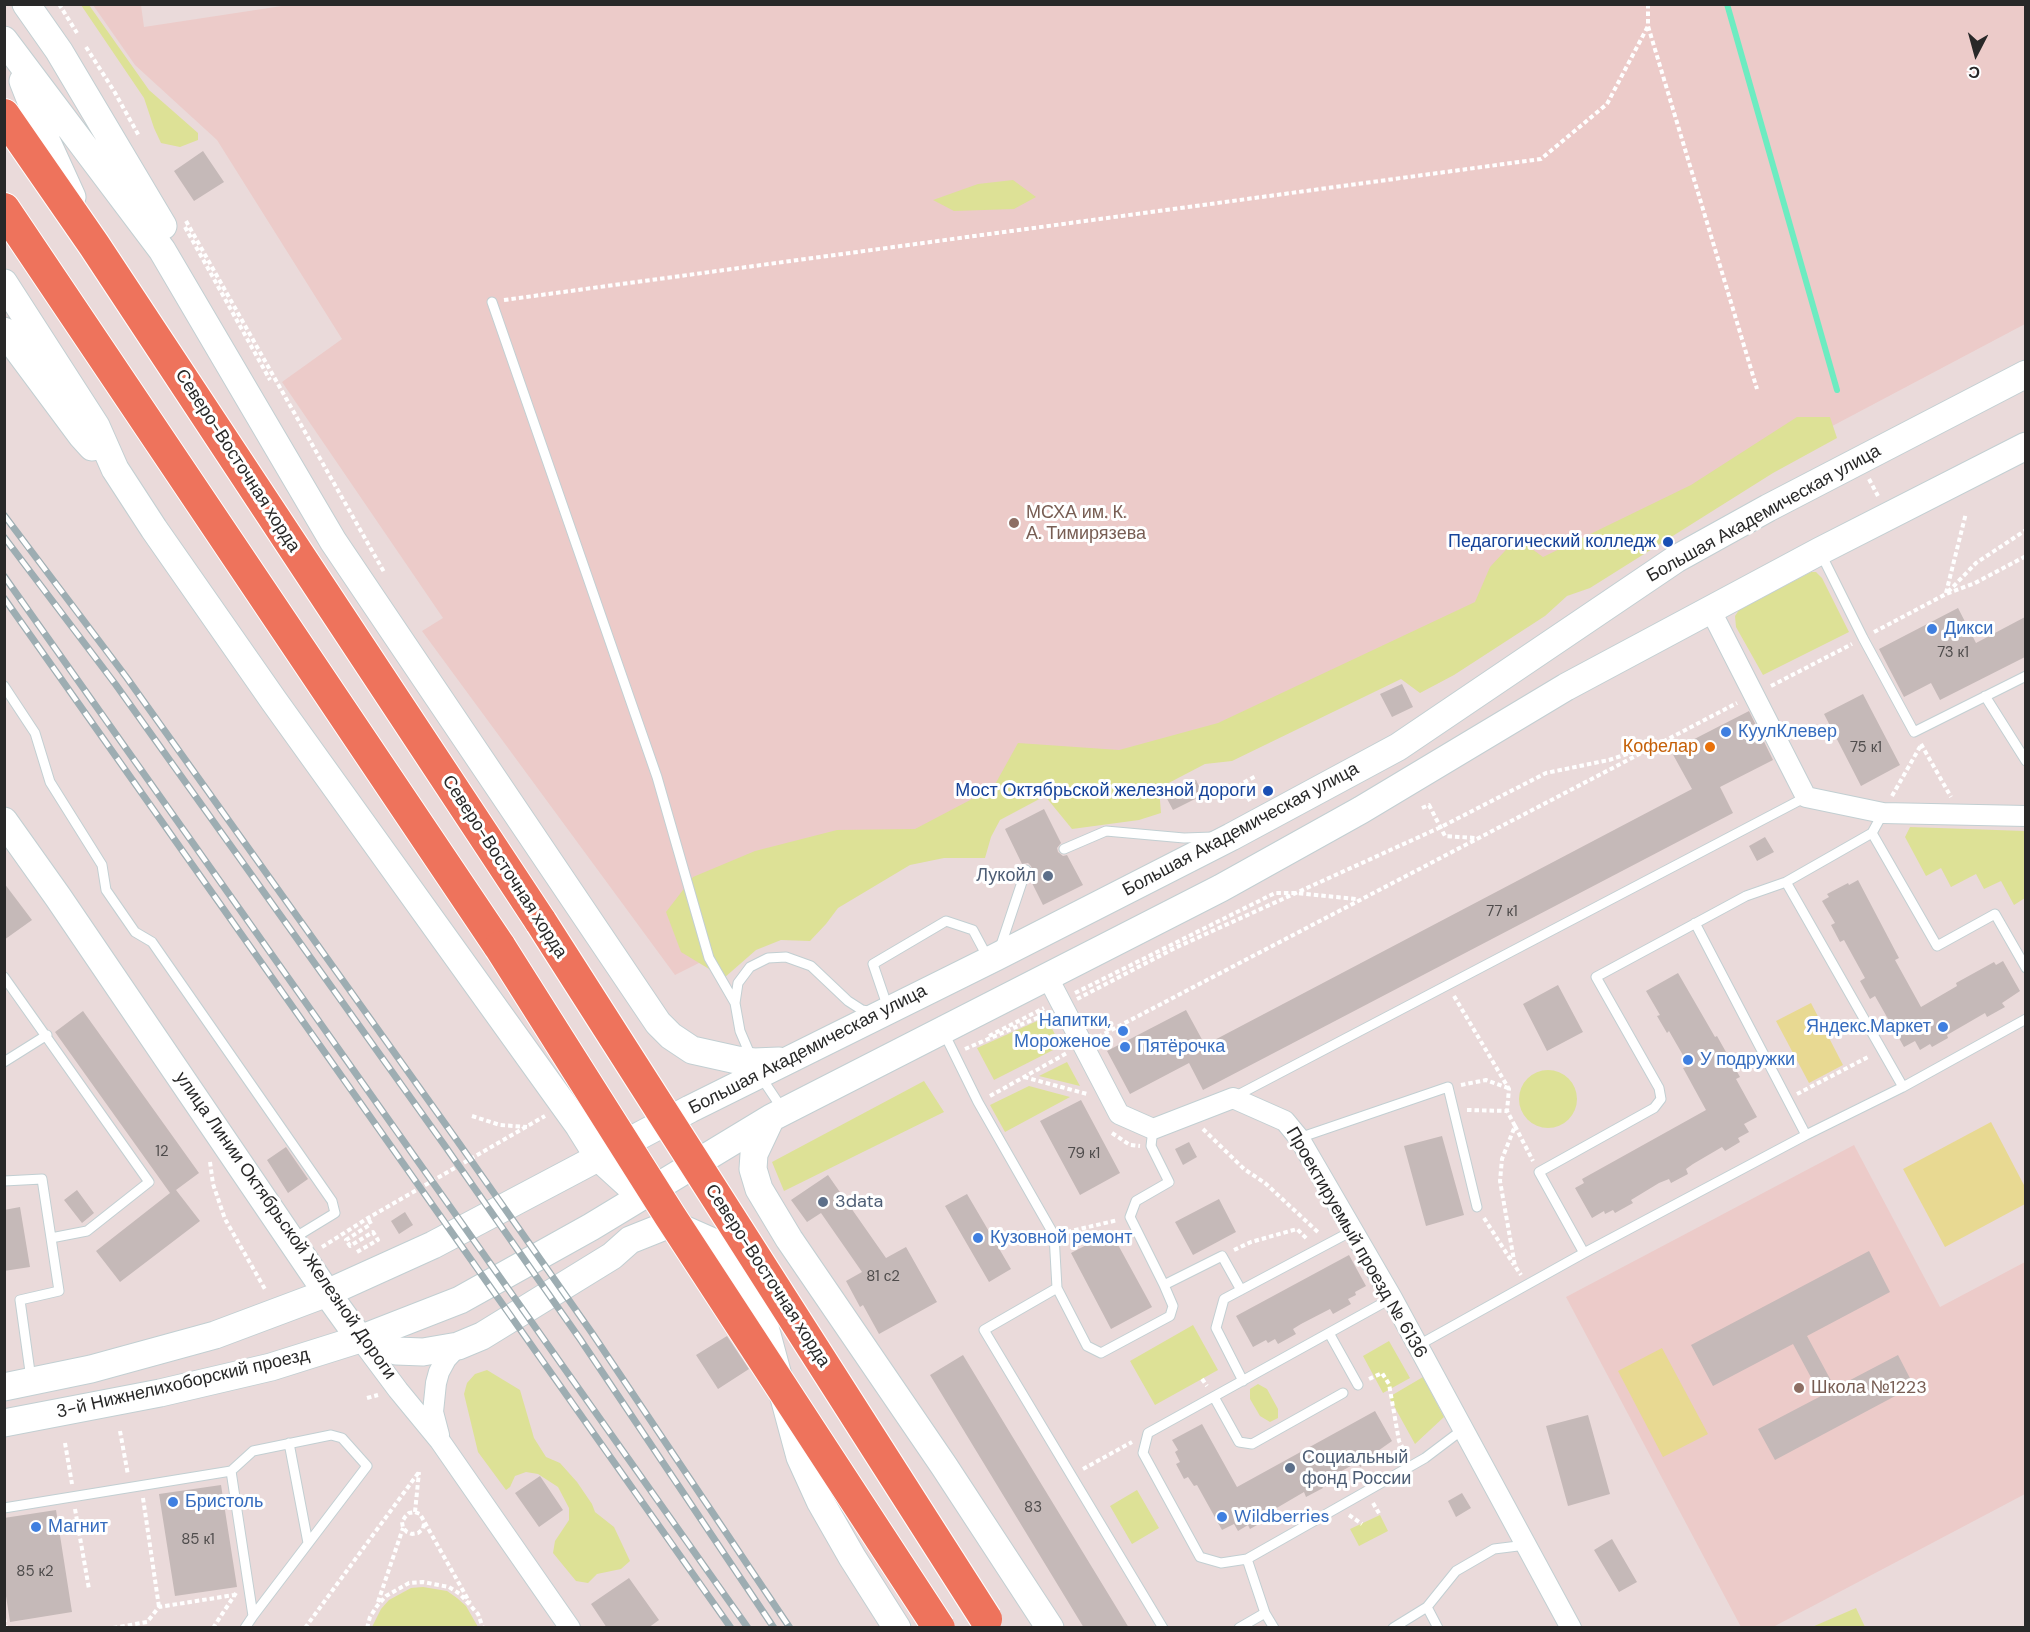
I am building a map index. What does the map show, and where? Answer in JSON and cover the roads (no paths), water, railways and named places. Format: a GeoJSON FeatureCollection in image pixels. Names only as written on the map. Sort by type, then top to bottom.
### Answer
{"type":"FeatureCollection","features":[{"type":"Feature","properties":{"kind":"main road"},"geometry":{"type":"LineString","coordinates":[[26,4],[59,51],[207,299],[333,541]]}},
{"type":"Feature","properties":{"kind":"main road"},"geometry":{"type":"LineString","coordinates":[[8,45],[162,250],[333,541],[658,1023],[671,1036],[692,1050],[757,1068]]}},
{"type":"Feature","properties":{"kind":"main road"},"geometry":{"type":"LineString","coordinates":[[8,45],[47,142],[94,245]]}},
{"type":"Feature","properties":{"kind":"main road","name":"Северо-Восточная хорда"},"geometry":{"type":"LineString","coordinates":[[4,115],[94,245],[541,922],[989,1623]]}},
{"type":"Feature","properties":{"kind":"main road"},"geometry":{"type":"LineString","coordinates":[[4,209],[14,229],[500,947],[670,1216],[939,1628]]}},
{"type":"Feature","properties":{"kind":"main road"},"geometry":{"type":"LineString","coordinates":[[4,283],[96,426],[115,470],[267,691],[579,1126],[599,1158],[632,1188],[648,1193],[777,1114],[1221,888],[1351,816],[1566,687],[1820,551],[2025,446]]}},
{"type":"Feature","properties":{"kind":"main road"},"geometry":{"type":"LineString","coordinates":[[4,331],[82,436],[115,470]]}},
{"type":"Feature","properties":{"kind":"main road","name":"Большая Академическая улица"},"geometry":{"type":"LineString","coordinates":[[433,1245],[599,1158],[757,1068],[786,1060],[992,959],[1230,837],[1398,747],[1676,559],[1768,508],[2025,374]]}},
{"type":"Feature","properties":{"kind":"main road","name":"улица Линии Октябрьской Железной Дороги"},"geometry":{"type":"LineString","coordinates":[[4,821],[360,1339]]}},
{"type":"Feature","properties":{"kind":"main road"},"geometry":{"type":"LineString","coordinates":[[777,1114],[754,1154],[753,1168],[759,1189],[789,1239],[944,1466],[1050,1628]]}},
{"type":"Feature","properties":{"kind":"main road","name":"3-й Нижнелихоборский проезд"},"geometry":{"type":"LineString","coordinates":[[4,1424],[160,1394],[271,1367],[360,1339],[460,1300],[648,1193]]}},
{"type":"Feature","properties":{"kind":"main road"},"geometry":{"type":"LineString","coordinates":[[360,1339],[396,1351],[423,1352],[458,1346],[482,1336],[612,1256],[630,1240],[665,1226],[679,1227],[713,1242],[730,1257],[749,1285],[762,1316],[800,1457],[820,1501],[897,1628]]}},
{"type":"Feature","properties":{"kind":"main road","name":"3-й Нижнелихоборский проезд"},"geometry":{"type":"LineString","coordinates":[[4,1387],[31,1383],[215,1335],[327,1293],[433,1245]]}},
{"type":"Feature","properties":{"kind":"street"},"geometry":{"type":"LineString","coordinates":[[1710,609],[1806,797],[1883,813],[2025,816]]}},
{"type":"Feature","properties":{"kind":"street"},"geometry":{"type":"LineString","coordinates":[[1047,976],[1119,1114],[1152,1138],[1233,1098]]}},
{"type":"Feature","properties":{"kind":"street","name":"Проектируемый проезд № 6136"},"geometry":{"type":"LineString","coordinates":[[1233,1098],[1285,1121],[1299,1138],[1392,1298],[1571,1628]]}},
{"type":"Feature","properties":{"kind":"street"},"geometry":{"type":"LineString","coordinates":[[630,1240],[715,1152]]}},
{"type":"Feature","properties":{"kind":"street","name":"улица Линии Октябрьской Железной Дороги"},"geometry":{"type":"LineString","coordinates":[[360,1339],[440,1441],[570,1628]]}},
{"type":"Feature","properties":{"kind":"street"},"geometry":{"type":"LineString","coordinates":[[440,1441],[433,1412],[436,1383],[439,1371],[446,1359],[458,1346]]}},
{"type":"Feature","properties":{"kind":"lane"},"geometry":{"type":"LineString","coordinates":[[492,302],[657,777],[709,958],[735,1003],[741,1031],[777,1114]]}},
{"type":"Feature","properties":{"kind":"lane"},"geometry":{"type":"LineString","coordinates":[[1820,551],[1863,638],[1914,732],[2025,676]]}},
{"type":"Feature","properties":{"kind":"lane"},"geometry":{"type":"LineString","coordinates":[[4,686],[35,733],[50,782],[102,866],[106,890],[135,932],[152,942],[332,1202],[335,1213],[292,1239]]}},
{"type":"Feature","properties":{"kind":"lane"},"geometry":{"type":"LineString","coordinates":[[1985,696],[2025,761]]}},
{"type":"Feature","properties":{"kind":"lane"},"geometry":{"type":"LineString","coordinates":[[1233,1098],[1806,797]]}},
{"type":"Feature","properties":{"kind":"lane"},"geometry":{"type":"LineString","coordinates":[[1584,1253],[1539,1172],[1653,1108],[1661,1099],[1659,1088],[1596,977],[1746,896],[1785,882],[1872,833],[1883,813]]}},
{"type":"Feature","properties":{"kind":"lane"},"geometry":{"type":"LineString","coordinates":[[1065,849],[1106,831],[1184,838],[1230,837]]}},
{"type":"Feature","properties":{"kind":"lane"},"geometry":{"type":"LineString","coordinates":[[1872,833],[1937,946],[1995,914],[2025,968]]}},
{"type":"Feature","properties":{"kind":"lane"},"geometry":{"type":"LineString","coordinates":[[992,959],[1026,870]]}},
{"type":"Feature","properties":{"kind":"lane"},"geometry":{"type":"LineString","coordinates":[[1785,882],[1903,1087]]}},
{"type":"Feature","properties":{"kind":"lane"},"geometry":{"type":"LineString","coordinates":[[735,1003],[738,983],[750,967],[768,958],[786,957],[811,966],[848,1001],[862,1010],[885,1012],[873,964],[946,921],[972,930],[992,959]]}},
{"type":"Feature","properties":{"kind":"lane"},"geometry":{"type":"LineString","coordinates":[[1695,923],[1806,1135]]}},
{"type":"Feature","properties":{"kind":"lane"},"geometry":{"type":"LineString","coordinates":[[4,977],[149,1182],[87,1231],[51,1238]]}},
{"type":"Feature","properties":{"kind":"lane"},"geometry":{"type":"LineString","coordinates":[[1417,1346],[1584,1253],[1806,1135],[1903,1087],[2025,1019]]}},
{"type":"Feature","properties":{"kind":"lane"},"geometry":{"type":"LineString","coordinates":[[942,1029],[978,1102],[1054,1235],[1057,1288],[1087,1346],[1101,1353],[1170,1316],[1173,1306],[1130,1217],[1136,1201],[1169,1182],[1152,1138]]}},
{"type":"Feature","properties":{"kind":"lane"},"geometry":{"type":"LineString","coordinates":[[4,1062],[47,1035]]}},
{"type":"Feature","properties":{"kind":"lane"},"geometry":{"type":"LineString","coordinates":[[1299,1138],[1448,1087],[1477,1207]]}},
{"type":"Feature","properties":{"kind":"lane"},"geometry":{"type":"LineString","coordinates":[[4,1181],[42,1179],[59,1291],[20,1300],[31,1383]]}},
{"type":"Feature","properties":{"kind":"lane"},"geometry":{"type":"LineString","coordinates":[[1243,1381],[1216,1328],[1224,1299],[1352,1231]]}},
{"type":"Feature","properties":{"kind":"lane"},"geometry":{"type":"LineString","coordinates":[[1164,1285],[1222,1256],[1241,1290]]}},
{"type":"Feature","properties":{"kind":"lane"},"geometry":{"type":"LineString","coordinates":[[1057,1288],[984,1330],[1163,1628]]}},
{"type":"Feature","properties":{"kind":"lane"},"geometry":{"type":"LineString","coordinates":[[1392,1298],[1148,1433],[1143,1453],[1200,1557],[1221,1563],[1247,1559],[1425,1458],[1462,1430]]}},
{"type":"Feature","properties":{"kind":"lane"},"geometry":{"type":"LineString","coordinates":[[1329,1333],[1358,1385]]}},
{"type":"Feature","properties":{"kind":"lane"},"geometry":{"type":"LineString","coordinates":[[1214,1397],[1239,1442],[1252,1444],[1343,1393]]}},
{"type":"Feature","properties":{"kind":"lane"},"geometry":{"type":"LineString","coordinates":[[4,1508],[231,1472],[253,1451],[331,1435],[342,1438],[367,1466],[245,1628]]}},
{"type":"Feature","properties":{"kind":"lane"},"geometry":{"type":"LineString","coordinates":[[289,1443],[308,1543]]}},
{"type":"Feature","properties":{"kind":"lane"},"geometry":{"type":"LineString","coordinates":[[231,1472],[253,1616]]}},
{"type":"Feature","properties":{"kind":"lane"},"geometry":{"type":"LineString","coordinates":[[1393,1628],[1426,1607],[1456,1571],[1494,1549],[1526,1545]]}},
{"type":"Feature","properties":{"kind":"lane"},"geometry":{"type":"LineString","coordinates":[[1247,1559],[1265,1613],[1274,1628]]}},
{"type":"Feature","properties":{"kind":"lane"},"geometry":{"type":"LineString","coordinates":[[1426,1607],[1438,1628]]}},
{"type":"Feature","properties":{"kind":"lane"},"geometry":{"type":"LineString","coordinates":[[1239,1628],[1265,1613]]}},
{"type":"Feature","properties":{"kind":"waterway"},"geometry":{"type":"LineString","coordinates":[[1727,4],[1837,390]]}},
{"type":"Feature","properties":{"kind":"railway"},"geometry":{"type":"LineString","coordinates":[[4,515],[127,678],[456,1139],[592,1333],[790,1628]]}},
{"type":"Feature","properties":{"kind":"railway"},"geometry":{"type":"LineString","coordinates":[[4,537],[116,685],[445,1146],[580,1339],[774,1628]]}},
{"type":"Feature","properties":{"kind":"railway"},"geometry":{"type":"LineString","coordinates":[[4,576],[748,1628]]}},
{"type":"Feature","properties":{"kind":"railway"},"geometry":{"type":"LineString","coordinates":[[4,598],[731,1628]]}},
{"type":"Feature","properties":{"kind":"place","name":"МСХА им. К. А. Тимирязева"},"geometry":{"type":"Point","coordinates":[1014,523]}},
{"type":"Feature","properties":{"kind":"place","name":"Педагогический колледж"},"geometry":{"type":"Point","coordinates":[1668,542]}},
{"type":"Feature","properties":{"kind":"place","name":"Дикси"},"geometry":{"type":"Point","coordinates":[1932,629]}},
{"type":"Feature","properties":{"kind":"place","name":"КуулКлевер"},"geometry":{"type":"Point","coordinates":[1726,732]}},
{"type":"Feature","properties":{"kind":"place","name":"Кофелар"},"geometry":{"type":"Point","coordinates":[1710,747]}},
{"type":"Feature","properties":{"kind":"place","name":"Мост Октябрьской железной дороги"},"geometry":{"type":"Point","coordinates":[1268,791]}},
{"type":"Feature","properties":{"kind":"place","name":"Лукойл"},"geometry":{"type":"Point","coordinates":[1048,876]}},
{"type":"Feature","properties":{"kind":"place","name":"Яндекс.Маркет"},"geometry":{"type":"Point","coordinates":[1943,1027]}},
{"type":"Feature","properties":{"kind":"place","name":"Напитки, Мороженое"},"geometry":{"type":"Point","coordinates":[1123,1031]}},
{"type":"Feature","properties":{"kind":"place","name":"Пятёрочка"},"geometry":{"type":"Point","coordinates":[1125,1047]}},
{"type":"Feature","properties":{"kind":"place","name":"У подружки"},"geometry":{"type":"Point","coordinates":[1688,1060]}},
{"type":"Feature","properties":{"kind":"place","name":"3data"},"geometry":{"type":"Point","coordinates":[823,1202]}},
{"type":"Feature","properties":{"kind":"place","name":"Кузовной ремонт"},"geometry":{"type":"Point","coordinates":[978,1238]}},
{"type":"Feature","properties":{"kind":"place","name":"Школа №1223"},"geometry":{"type":"Point","coordinates":[1799,1388]}},
{"type":"Feature","properties":{"kind":"place","name":"Социальный фонд России"},"geometry":{"type":"Point","coordinates":[1290,1468]}},
{"type":"Feature","properties":{"kind":"place","name":"Бристоль"},"geometry":{"type":"Point","coordinates":[173,1502]}},
{"type":"Feature","properties":{"kind":"place","name":"Wildberries"},"geometry":{"type":"Point","coordinates":[1222,1517]}},
{"type":"Feature","properties":{"kind":"place","name":"Магнит"},"geometry":{"type":"Point","coordinates":[36,1527]}}]}
